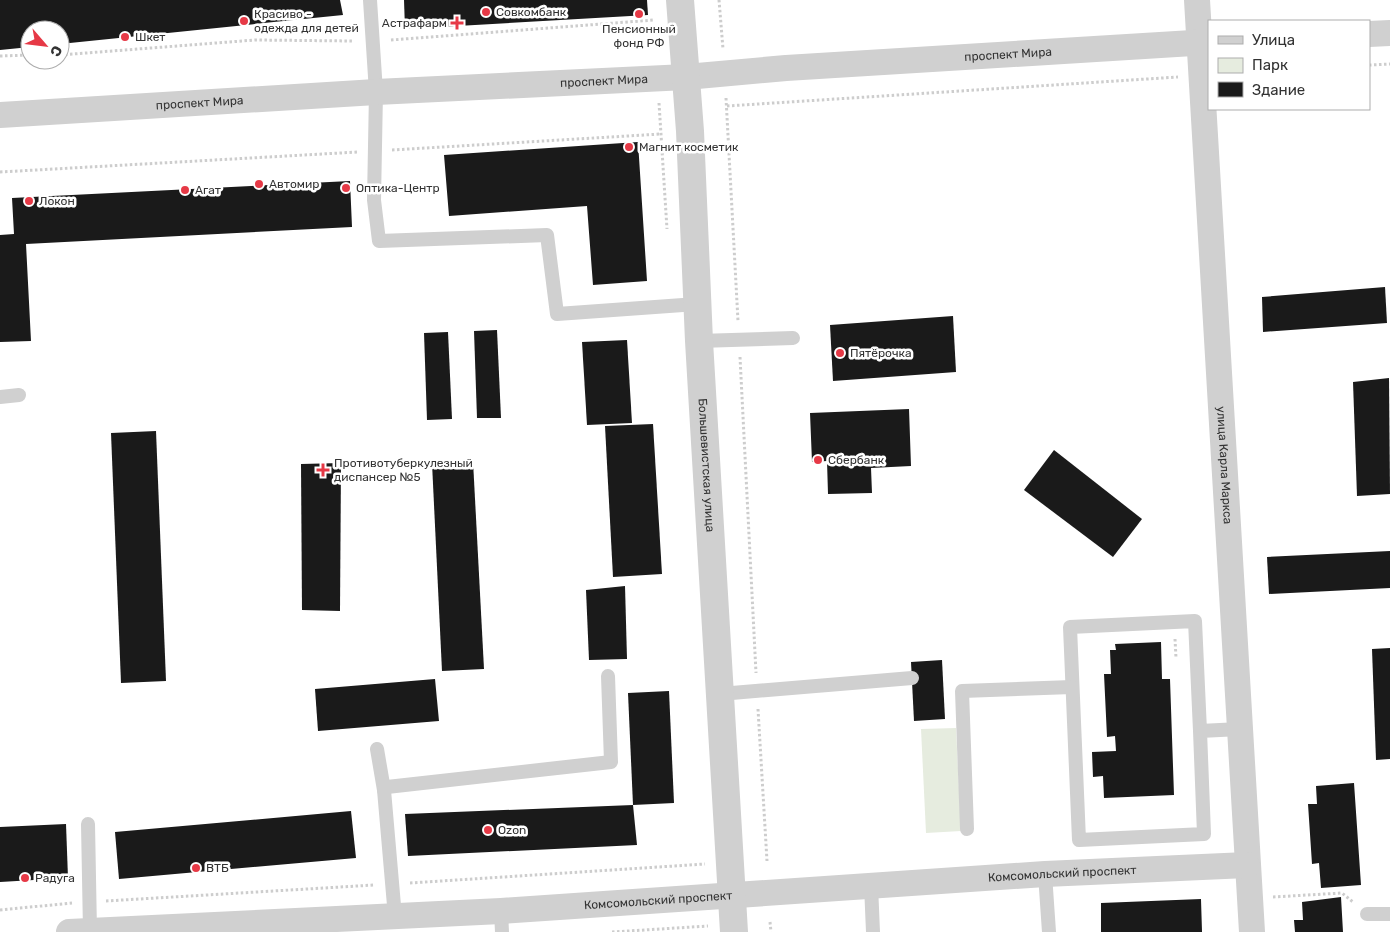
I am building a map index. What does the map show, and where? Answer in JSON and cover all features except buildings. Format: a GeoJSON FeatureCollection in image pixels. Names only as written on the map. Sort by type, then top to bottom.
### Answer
{"type":"FeatureCollection","features":[{"type":"Feature","properties":{"kind":"street","name":"Большевистская улица"},"geometry":{"type":"LineString","coordinates":[[680,0],[686,77],[699,341],[731,895],[721,929]]}},
{"type":"Feature","properties":{"kind":"street","name":"улица Карла Маркса"},"geometry":{"type":"LineString","coordinates":[[1197,0],[1204,42],[1202,76],[1252,932]]}},
{"type":"Feature","properties":{"kind":"street"},"geometry":{"type":"LineString","coordinates":[[1370,34],[1390,32]]}},
{"type":"Feature","properties":{"kind":"street","name":"проспект Мира"},"geometry":{"type":"LineString","coordinates":[[0,115],[376,92],[686,77],[1204,42]]}},
{"type":"Feature","properties":{"kind":"street","name":"Комсомольский проспект"},"geometry":{"type":"LineString","coordinates":[[79,931],[217,928],[394,917],[501,922],[731,895],[1045,874],[1247,865]]}},
{"type":"Feature","properties":{"kind":"lane"},"geometry":{"type":"LineString","coordinates":[[370,0],[376,92],[374,200],[378,242],[547,235],[557,314],[697,304]]}},
{"type":"Feature","properties":{"kind":"lane"},"geometry":{"type":"LineString","coordinates":[[699,341],[793,338]]}},
{"type":"Feature","properties":{"kind":"lane"},"geometry":{"type":"LineString","coordinates":[[0,396],[19,395]]}},
{"type":"Feature","properties":{"kind":"lane"},"geometry":{"type":"LineString","coordinates":[[1195,621],[1200,731],[1204,834],[1079,840],[1070,627],[1195,621]]}},
{"type":"Feature","properties":{"kind":"lane"},"geometry":{"type":"LineString","coordinates":[[384,790],[387,787],[611,762],[608,676]]}},
{"type":"Feature","properties":{"kind":"lane"},"geometry":{"type":"LineString","coordinates":[[720,694],[912,678]]}},
{"type":"Feature","properties":{"kind":"lane"},"geometry":{"type":"LineString","coordinates":[[967,829],[962,691],[1072,687]]}},
{"type":"Feature","properties":{"kind":"lane"},"geometry":{"type":"LineString","coordinates":[[1200,731],[1240,729]]}},
{"type":"Feature","properties":{"kind":"lane"},"geometry":{"type":"LineString","coordinates":[[377,749],[384,790],[394,917]]}},
{"type":"Feature","properties":{"kind":"lane"},"geometry":{"type":"LineString","coordinates":[[79,931],[90,902],[88,824]]}},
{"type":"Feature","properties":{"kind":"lane"},"geometry":{"type":"LineString","coordinates":[[1045,874],[1049,932]]}},
{"type":"Feature","properties":{"kind":"lane"},"geometry":{"type":"LineString","coordinates":[[871,885],[873,932]]}},
{"type":"Feature","properties":{"kind":"lane"},"geometry":{"type":"LineString","coordinates":[[1367,914],[1390,914]]}},
{"type":"Feature","properties":{"kind":"path"},"geometry":{"type":"LineString","coordinates":[[719,0],[727,106],[766,861]]}},
{"type":"Feature","properties":{"kind":"path"},"geometry":{"type":"LineString","coordinates":[[0,56],[20,55]]}},
{"type":"Feature","properties":{"kind":"path"},"geometry":{"type":"LineString","coordinates":[[1370,65],[1390,64]]}},
{"type":"Feature","properties":{"kind":"path"},"geometry":{"type":"LineString","coordinates":[[727,106],[1202,76]]}},
{"type":"Feature","properties":{"kind":"path"},"geometry":{"type":"LineString","coordinates":[[0,172],[661,134]]}},
{"type":"Feature","properties":{"kind":"path"},"geometry":{"type":"LineString","coordinates":[[1175,634],[1176,663]]}},
{"type":"Feature","properties":{"kind":"path"},"geometry":{"type":"LineString","coordinates":[[0,910],[90,902],[705,865]]}},
{"type":"Feature","properties":{"kind":"path"},"geometry":{"type":"LineString","coordinates":[[1250,899],[1342,893],[1367,914]]}},
{"type":"Feature","properties":{"kind":"path"},"geometry":{"type":"LineString","coordinates":[[770,922],[771,932]]}},
{"type":"Feature","properties":{"kind":"path"},"geometry":{"type":"LineString","coordinates":[[612,932],[721,929]]}},
{"type":"Feature","properties":{"kind":"green space"},"geometry":{"type":"Polygon","coordinates":[[[956,728],[961,831],[926,833],[921,729],[956,728]]]}},
{"type":"Feature","properties":{"kind":"place","name":"Совкомбанк"},"geometry":{"type":"Point","coordinates":[486,12]}},
{"type":"Feature","properties":{"kind":"place","name":"Пенсионный фонд РФ"},"geometry":{"type":"Point","coordinates":[639,14]}},
{"type":"Feature","properties":{"kind":"place","name":"Красиво - одежда для детей"},"geometry":{"type":"Point","coordinates":[244,21]}},
{"type":"Feature","properties":{"kind":"place","name":"Астрафарм"},"geometry":{"type":"Point","coordinates":[457,23]}},
{"type":"Feature","properties":{"kind":"place","name":"Шкет"},"geometry":{"type":"Point","coordinates":[125,37]}},
{"type":"Feature","properties":{"kind":"place","name":"Магнит косметик"},"geometry":{"type":"Point","coordinates":[629,147]}},
{"type":"Feature","properties":{"kind":"place","name":"Автомир"},"geometry":{"type":"Point","coordinates":[259,184]}},
{"type":"Feature","properties":{"kind":"place","name":"Оптика-Центр"},"geometry":{"type":"Point","coordinates":[346,188]}},
{"type":"Feature","properties":{"kind":"place","name":"Агат"},"geometry":{"type":"Point","coordinates":[185,190]}},
{"type":"Feature","properties":{"kind":"place","name":"Локон"},"geometry":{"type":"Point","coordinates":[29,201]}},
{"type":"Feature","properties":{"kind":"place","name":"Пятёрочка"},"geometry":{"type":"Point","coordinates":[840,353]}},
{"type":"Feature","properties":{"kind":"place","name":"Сбербанк"},"geometry":{"type":"Point","coordinates":[818,460]}},
{"type":"Feature","properties":{"kind":"place","name":"Противотуберкулезный диспансер №5"},"geometry":{"type":"Point","coordinates":[323,470]}},
{"type":"Feature","properties":{"kind":"place","name":"Ozon"},"geometry":{"type":"Point","coordinates":[488,830]}},
{"type":"Feature","properties":{"kind":"place","name":"ВТБ"},"geometry":{"type":"Point","coordinates":[196,868]}},
{"type":"Feature","properties":{"kind":"place","name":"Радуга"},"geometry":{"type":"Point","coordinates":[25,878]}}]}
